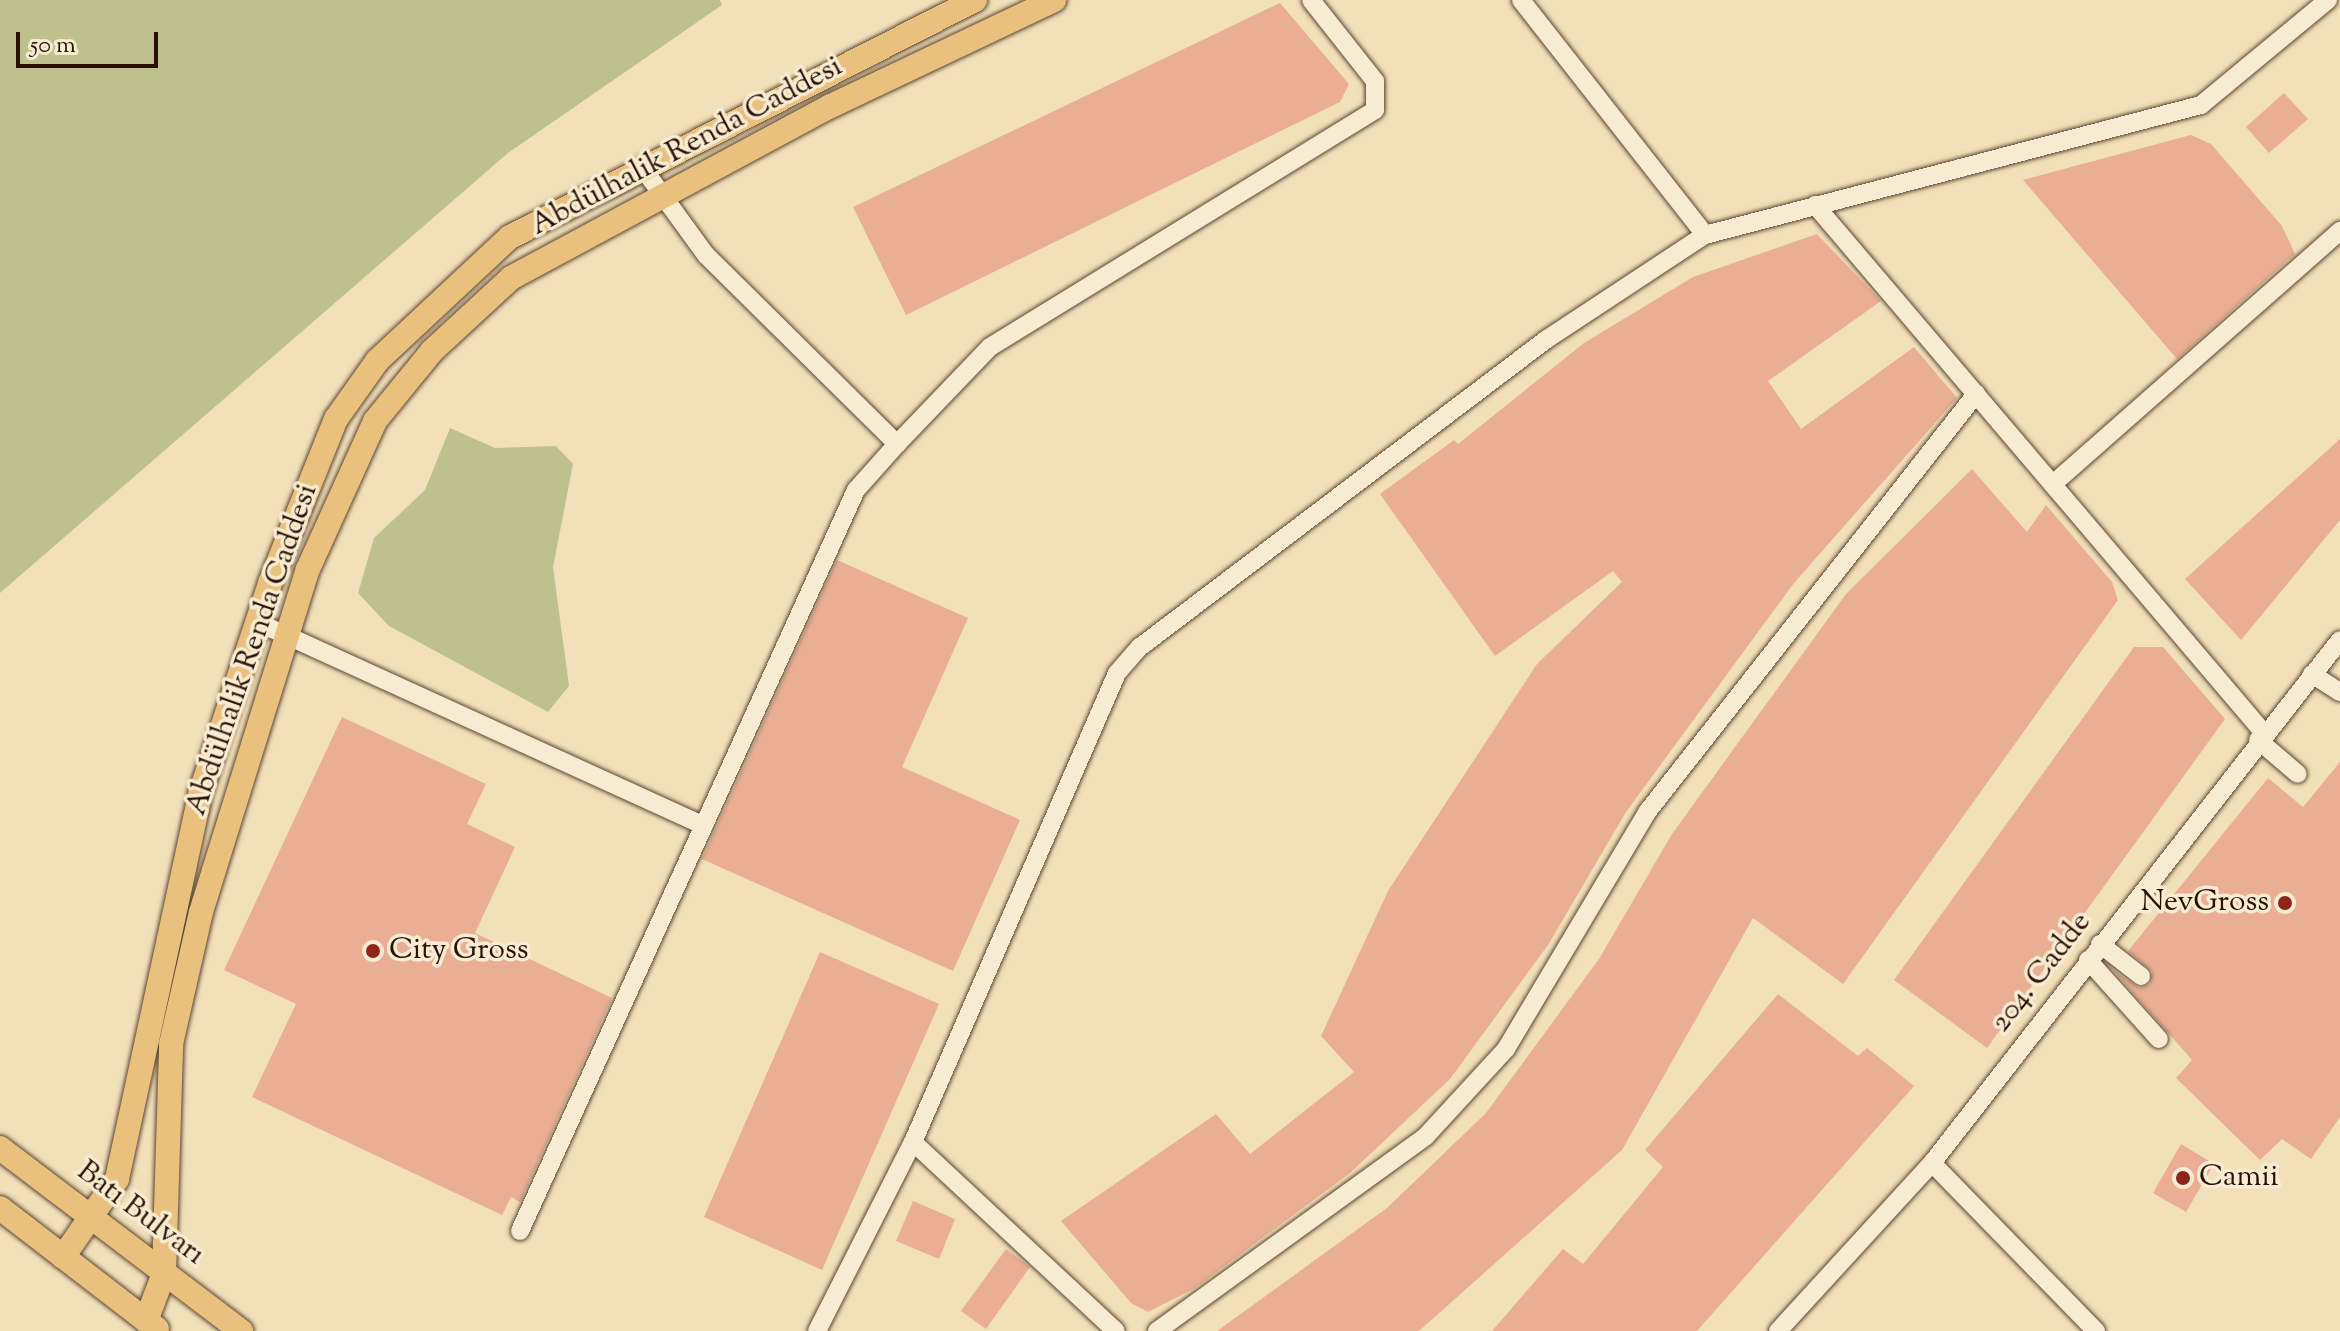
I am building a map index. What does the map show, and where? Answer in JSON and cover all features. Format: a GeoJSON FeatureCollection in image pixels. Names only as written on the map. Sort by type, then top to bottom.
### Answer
{"type":"FeatureCollection","features":[{"type":"Feature","properties":{"kind":"main road","name":"Abdülhalik Renda Caddesi"},"geometry":{"type":"LineString","coordinates":[[63,1257],[94,1220],[117,1179],[201,791],[257,622],[336,419],[378,360],[510,237],[642,167],[975,0]]}},
{"type":"Feature","properties":{"kind":"main road","name":"Abdülhalik Renda Caddesi"},"geometry":{"type":"LineString","coordinates":[[153,1326],[164,1273],[171,1044],[201,912],[287,636],[340,486],[375,421],[432,351],[511,278],[661,194],[1054,0]]}},
{"type":"Feature","properties":{"kind":"main road","name":"Batı Bulvarı"},"geometry":{"type":"LineString","coordinates":[[0,1148],[241,1331]]}},
{"type":"Feature","properties":{"kind":"main road"},"geometry":{"type":"LineString","coordinates":[[0,1208],[153,1326]]}},
{"type":"Feature","properties":{"kind":"street"},"geometry":{"type":"LineString","coordinates":[[520,1231],[856,490],[990,347],[1375,110],[1375,81],[1311,0]]}},
{"type":"Feature","properties":{"kind":"street"},"geometry":{"type":"LineString","coordinates":[[1521,0],[1705,235]]}},
{"type":"Feature","properties":{"kind":"street"},"geometry":{"type":"LineString","coordinates":[[817,1331],[913,1142],[1117,673],[1140,647],[1547,339],[1705,235],[2201,105],[2328,0]]}},
{"type":"Feature","properties":{"kind":"street"},"geometry":{"type":"LineString","coordinates":[[642,167],[706,255],[897,444]]}},
{"type":"Feature","properties":{"kind":"street"},"geometry":{"type":"LineString","coordinates":[[1815,205],[2053,484],[2260,736],[2298,774]]}},
{"type":"Feature","properties":{"kind":"street"},"geometry":{"type":"LineString","coordinates":[[2053,484],[2340,231]]}},
{"type":"Feature","properties":{"kind":"street"},"geometry":{"type":"LineString","coordinates":[[1157,1331],[1426,1136],[1506,1049],[1648,811],[1976,394]]}},
{"type":"Feature","properties":{"kind":"street"},"geometry":{"type":"LineString","coordinates":[[257,622],[704,826]]}},
{"type":"Feature","properties":{"kind":"street","name":"204. Cadde"},"geometry":{"type":"LineString","coordinates":[[1778,1331],[1932,1163],[2260,736],[2312,674],[2337,651]]}},
{"type":"Feature","properties":{"kind":"street"},"geometry":{"type":"LineString","coordinates":[[2312,674],[2340,692]]}},
{"type":"Feature","properties":{"kind":"street"},"geometry":{"type":"LineString","coordinates":[[2100,944],[2141,976]]}},
{"type":"Feature","properties":{"kind":"street"},"geometry":{"type":"LineString","coordinates":[[2088,960],[2159,1039]]}},
{"type":"Feature","properties":{"kind":"street"},"geometry":{"type":"LineString","coordinates":[[913,1142],[1116,1331]]}},
{"type":"Feature","properties":{"kind":"street"},"geometry":{"type":"LineString","coordinates":[[1932,1163],[2096,1331]]}},
{"type":"Feature","properties":{"kind":"green space"},"geometry":{"type":"Polygon","coordinates":[[[0,0],[720,0],[722,5],[508,153],[0,593],[0,0]]]}},
{"type":"Feature","properties":{"kind":"green space"},"geometry":{"type":"Polygon","coordinates":[[[450,428],[495,448],[556,446],[573,464],[553,567],[569,686],[548,712],[389,626],[358,593],[374,538],[425,490],[450,428]]]}},
{"type":"Feature","properties":{"kind":"building"},"geometry":{"type":"Polygon","coordinates":[[[1280,3],[1349,84],[1340,102],[906,315],[853,207],[1280,3]]]}},
{"type":"Feature","properties":{"kind":"building"},"geometry":{"type":"Polygon","coordinates":[[[2284,93],[2308,119],[2269,153],[2246,127],[2284,93]]]}},
{"type":"Feature","properties":{"kind":"building"},"geometry":{"type":"Polygon","coordinates":[[[2191,135],[2211,144],[2282,226],[2295,254],[2177,359],[2023,180],[2191,135]]]}},
{"type":"Feature","properties":{"kind":"building"},"geometry":{"type":"Polygon","coordinates":[[[1817,234],[1881,301],[1768,381],[1801,429],[1914,347],[1957,398],[1794,583],[1626,812],[1548,945],[1450,1079],[1350,1173],[1195,1288],[1148,1312],[1131,1303],[1061,1221],[1216,1114],[1250,1154],[1354,1072],[1321,1036],[1388,891],[1537,664],[1622,582],[1613,571],[1495,656],[1380,494],[1454,440],[1458,444],[1584,343],[1693,277],[1817,234]]]}},
{"type":"Feature","properties":{"kind":"building"},"geometry":{"type":"Polygon","coordinates":[[[2340,439],[2340,520],[2241,640],[2185,579],[2340,439]]]}},
{"type":"Feature","properties":{"kind":"building"},"geometry":{"type":"Polygon","coordinates":[[[1972,469],[2027,532],[2046,505],[2112,582],[2118,600],[1843,984],[1753,918],[1622,1150],[1419,1331],[1217,1331],[1387,1208],[1486,1113],[1599,959],[1672,834],[1846,594],[1972,469]]]}},
{"type":"Feature","properties":{"kind":"building"},"geometry":{"type":"Polygon","coordinates":[[[837,560],[968,618],[902,767],[1020,820],[953,971],[702,859],[837,560]]]}},
{"type":"Feature","properties":{"kind":"building"},"geometry":{"type":"Polygon","coordinates":[[[2134,647],[2163,647],[2225,719],[1987,1048],[1894,980],[2134,647]]]}},
{"type":"Feature","properties":{"kind":"building","name":"City Gross"},"geometry":{"type":"Polygon","coordinates":[[[342,717],[486,784],[467,824],[515,847],[475,933],[612,998],[520,1202],[511,1197],[502,1215],[252,1097],[296,1004],[224,970],[342,717]]]}},
{"type":"Feature","properties":{"kind":"building","name":"NevGross"},"geometry":{"type":"Polygon","coordinates":[[[2340,762],[2340,1117],[2311,1159],[2282,1139],[2260,1160],[2176,1078],[2192,1060],[2113,970],[2139,988],[2150,984],[2152,971],[2128,951],[2268,778],[2303,807],[2340,762]]]}},
{"type":"Feature","properties":{"kind":"building"},"geometry":{"type":"Polygon","coordinates":[[[820,952],[939,1004],[822,1270],[704,1217],[820,952]]]}},
{"type":"Feature","properties":{"kind":"building"},"geometry":{"type":"Polygon","coordinates":[[[1778,994],[1858,1056],[1867,1048],[1914,1086],[1697,1331],[1492,1331],[1563,1249],[1583,1264],[1663,1167],[1645,1150],[1778,994]]]}},
{"type":"Feature","properties":{"kind":"building","name":"Camii"},"geometry":{"type":"Polygon","coordinates":[[[2181,1144],[2214,1164],[2186,1212],[2153,1193],[2181,1144]]]}},
{"type":"Feature","properties":{"kind":"building"},"geometry":{"type":"Polygon","coordinates":[[[913,1201],[955,1219],[939,1259],[896,1241],[913,1201]]]}},
{"type":"Feature","properties":{"kind":"building"},"geometry":{"type":"Polygon","coordinates":[[[1006,1249],[1030,1267],[986,1329],[961,1311],[1006,1249]]]}},
{"type":"Feature","properties":{"kind":"place","name":"NevGross"},"geometry":{"type":"Point","coordinates":[2285,903]}},
{"type":"Feature","properties":{"kind":"place","name":"City Gross"},"geometry":{"type":"Point","coordinates":[373,951]}},
{"type":"Feature","properties":{"kind":"place","name":"Camii"},"geometry":{"type":"Point","coordinates":[2183,1178]}}]}
